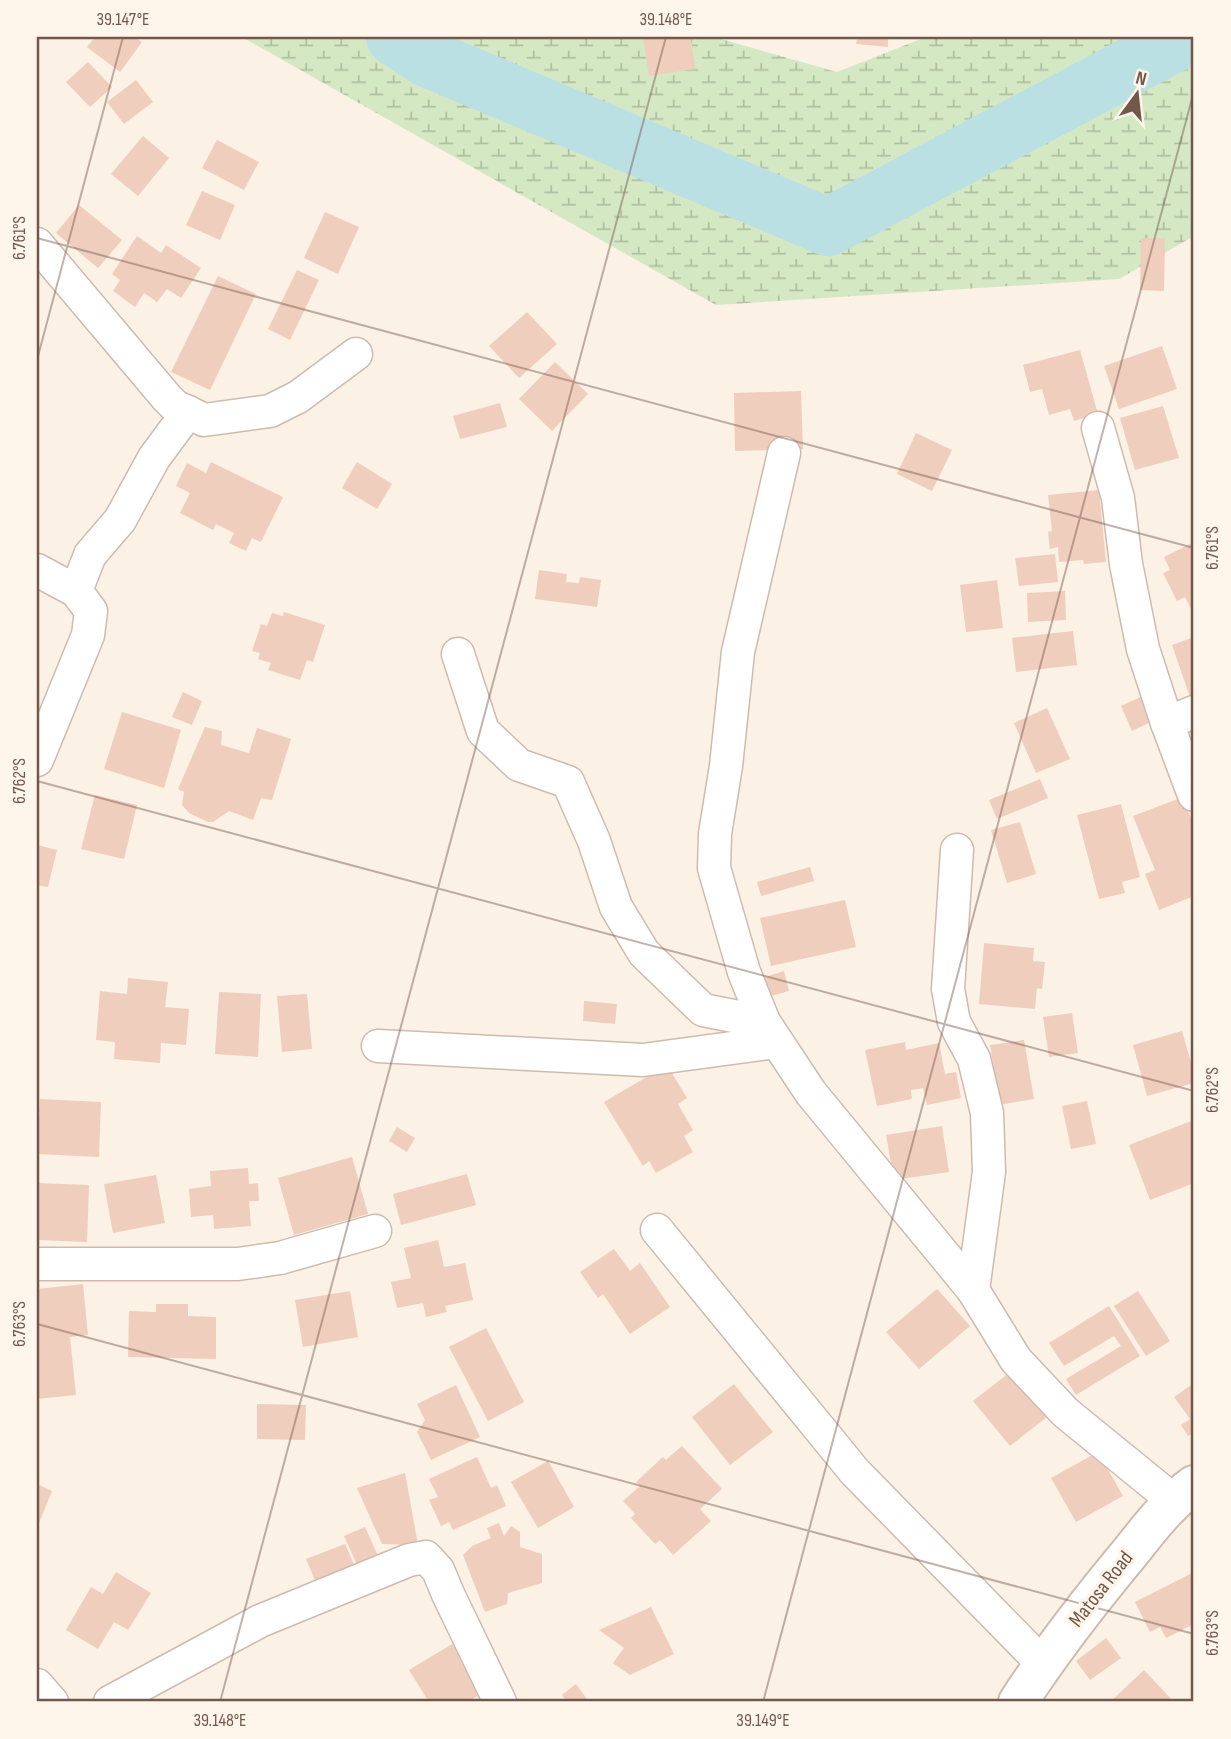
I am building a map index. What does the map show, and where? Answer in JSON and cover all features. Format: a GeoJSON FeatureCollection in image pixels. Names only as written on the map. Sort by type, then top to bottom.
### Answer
{"type":"FeatureCollection","features":[{"type":"Feature","properties":{"kind":"street"},"geometry":{"type":"LineString","coordinates":[[37,244],[167,398],[176,407],[204,420],[270,411],[298,397],[356,354]]}},
{"type":"Feature","properties":{"kind":"street"},"geometry":{"type":"LineString","coordinates":[[76,591],[90,555],[120,520],[154,458],[188,412]]}},
{"type":"Feature","properties":{"kind":"street"},"geometry":{"type":"LineString","coordinates":[[1098,428],[1118,498],[1126,564],[1143,649],[1180,717],[1194,795]]}},
{"type":"Feature","properties":{"kind":"street"},"geometry":{"type":"LineString","coordinates":[[784,453],[738,652],[726,766],[715,834],[714,868],[744,972],[770,1032],[811,1093],[973,1290],[1016,1360],[1066,1413],[1184,1492]]}},
{"type":"Feature","properties":{"kind":"street"},"geometry":{"type":"LineString","coordinates":[[37,570],[76,591],[91,611],[88,635],[37,760]]}},
{"type":"Feature","properties":{"kind":"street"},"geometry":{"type":"LineString","coordinates":[[458,654],[483,731],[519,765],[568,782],[594,841],[616,907],[644,953],[703,1010],[770,1032]]}},
{"type":"Feature","properties":{"kind":"street"},"geometry":{"type":"LineString","coordinates":[[957,850],[948,989],[954,1022],[974,1059],[987,1113],[989,1172],[973,1290]]}},
{"type":"Feature","properties":{"kind":"street"},"geometry":{"type":"LineString","coordinates":[[378,1046],[643,1060],[770,1032]]}},
{"type":"Feature","properties":{"kind":"street"},"geometry":{"type":"LineString","coordinates":[[657,1230],[855,1472],[1042,1664]]}},
{"type":"Feature","properties":{"kind":"street"},"geometry":{"type":"LineString","coordinates":[[37,1264],[238,1264],[280,1258],[375,1231]]}},
{"type":"Feature","properties":{"kind":"street","name":"Matosa Road"},"geometry":{"type":"LineString","coordinates":[[1018,1702],[1042,1664],[1184,1492]]}},
{"type":"Feature","properties":{"kind":"street"},"geometry":{"type":"LineString","coordinates":[[110,1702],[260,1621],[409,1560],[426,1557],[438,1570],[500,1702]]}},
{"type":"Feature","properties":{"kind":"street"},"geometry":{"type":"LineString","coordinates":[[37,1685],[52,1702]]}},
{"type":"Feature","properties":{"kind":"green space"},"geometry":{"type":"Polygon","coordinates":[[[242,37],[714,37],[837,72],[926,37],[1194,37],[1194,236],[1119,279],[716,305],[242,37]]]}},
{"type":"Feature","properties":{"kind":"building"},"geometry":{"type":"Polygon","coordinates":[[[95,37],[134,37],[142,42],[120,72],[87,47],[95,37]]]}},
{"type":"Feature","properties":{"kind":"building"},"geometry":{"type":"Polygon","coordinates":[[[643,37],[691,37],[695,69],[649,76],[643,37]]]}},
{"type":"Feature","properties":{"kind":"building"},"geometry":{"type":"Polygon","coordinates":[[[857,37],[888,37],[888,47],[856,44],[857,37]]]}},
{"type":"Feature","properties":{"kind":"building"},"geometry":{"type":"Polygon","coordinates":[[[88,62],[112,87],[90,107],[66,82],[88,62]]]}},
{"type":"Feature","properties":{"kind":"building"},"geometry":{"type":"Polygon","coordinates":[[[136,80],[153,102],[124,124],[107,102],[136,80]]]}},
{"type":"Feature","properties":{"kind":"building"},"geometry":{"type":"Polygon","coordinates":[[[143,136],[169,158],[138,196],[111,174],[143,136]]]}},
{"type":"Feature","properties":{"kind":"building"},"geometry":{"type":"Polygon","coordinates":[[[217,140],[259,162],[244,190],[202,168],[217,140]]]}},
{"type":"Feature","properties":{"kind":"building"},"geometry":{"type":"Polygon","coordinates":[[[202,191],[235,205],[220,240],[186,225],[202,191]]]}},
{"type":"Feature","properties":{"kind":"building"},"geometry":{"type":"Polygon","coordinates":[[[79,205],[122,240],[98,268],[56,233],[79,205]]]}},
{"type":"Feature","properties":{"kind":"building"},"geometry":{"type":"Polygon","coordinates":[[[325,212],[359,227],[338,274],[304,258],[325,212]]]}},
{"type":"Feature","properties":{"kind":"building"},"geometry":{"type":"Polygon","coordinates":[[[137,236],[161,253],[166,245],[201,268],[181,298],[167,289],[157,302],[144,293],[135,307],[113,291],[120,280],[112,274],[137,236]]]}},
{"type":"Feature","properties":{"kind":"building"},"geometry":{"type":"Polygon","coordinates":[[[1141,238],[1165,238],[1164,291],[1140,290],[1141,238]]]}},
{"type":"Feature","properties":{"kind":"building"},"geometry":{"type":"Polygon","coordinates":[[[297,270],[319,280],[290,340],[268,329],[297,270]]]}},
{"type":"Feature","properties":{"kind":"building"},"geometry":{"type":"Polygon","coordinates":[[[218,276],[256,294],[210,390],[171,372],[218,276]]]}},
{"type":"Feature","properties":{"kind":"building"},"geometry":{"type":"Polygon","coordinates":[[[527,312],[557,344],[519,378],[489,346],[527,312]]]}},
{"type":"Feature","properties":{"kind":"building"},"geometry":{"type":"Polygon","coordinates":[[[1162,346],[1177,389],[1119,409],[1104,366],[1162,346]]]}},
{"type":"Feature","properties":{"kind":"building"},"geometry":{"type":"Polygon","coordinates":[[[1080,350],[1098,414],[1074,421],[1070,409],[1049,415],[1042,389],[1030,392],[1023,365],[1080,350]]]}},
{"type":"Feature","properties":{"kind":"building"},"geometry":{"type":"Polygon","coordinates":[[[555,362],[588,394],[552,431],[519,399],[555,362]]]}},
{"type":"Feature","properties":{"kind":"building"},"geometry":{"type":"Polygon","coordinates":[[[801,391],[803,449],[735,451],[734,393],[801,391]]]}},
{"type":"Feature","properties":{"kind":"building"},"geometry":{"type":"Polygon","coordinates":[[[500,403],[507,427],[460,439],[453,416],[500,403]]]}},
{"type":"Feature","properties":{"kind":"building"},"geometry":{"type":"Polygon","coordinates":[[[1163,406],[1179,458],[1135,470],[1120,418],[1163,406]]]}},
{"type":"Feature","properties":{"kind":"building"},"geometry":{"type":"Polygon","coordinates":[[[916,433],[952,450],[932,491],[897,474],[916,433]]]}},
{"type":"Feature","properties":{"kind":"building"},"geometry":{"type":"Polygon","coordinates":[[[211,462],[283,497],[261,542],[252,538],[246,551],[229,543],[234,533],[216,524],[213,530],[180,513],[190,493],[176,486],[187,463],[206,473],[211,462]]]}},
{"type":"Feature","properties":{"kind":"building"},"geometry":{"type":"Polygon","coordinates":[[[357,462],[392,484],[377,509],[342,488],[357,462]]]}},
{"type":"Feature","properties":{"kind":"building"},"geometry":{"type":"Polygon","coordinates":[[[1099,490],[1106,562],[1059,562],[1058,547],[1050,549],[1048,532],[1052,531],[1048,495],[1099,490]]]}},
{"type":"Feature","properties":{"kind":"building"},"geometry":{"type":"Polygon","coordinates":[[[1194,542],[1194,615],[1185,597],[1177,601],[1163,573],[1170,570],[1164,557],[1194,542]]]}},
{"type":"Feature","properties":{"kind":"building"},"geometry":{"type":"Polygon","coordinates":[[[1055,554],[1058,582],[1019,586],[1015,558],[1055,554]]]}},
{"type":"Feature","properties":{"kind":"building"},"geometry":{"type":"Polygon","coordinates":[[[539,570],[567,574],[566,582],[579,583],[580,577],[601,580],[597,607],[535,599],[539,570]]]}},
{"type":"Feature","properties":{"kind":"building"},"geometry":{"type":"Polygon","coordinates":[[[997,580],[1003,628],[966,632],[960,585],[997,580]]]}},
{"type":"Feature","properties":{"kind":"building"},"geometry":{"type":"Polygon","coordinates":[[[1065,591],[1066,620],[1028,622],[1027,593],[1065,591]]]}},
{"type":"Feature","properties":{"kind":"building"},"geometry":{"type":"Polygon","coordinates":[[[284,612],[325,625],[313,662],[307,660],[300,680],[268,670],[271,663],[258,659],[260,653],[252,651],[261,624],[267,626],[272,613],[283,616],[284,612]]]}},
{"type":"Feature","properties":{"kind":"building"},"geometry":{"type":"Polygon","coordinates":[[[1073,631],[1077,665],[1016,672],[1012,638],[1073,631]]]}},
{"type":"Feature","properties":{"kind":"building"},"geometry":{"type":"Polygon","coordinates":[[[1194,637],[1194,695],[1190,697],[1172,645],[1194,637]]]}},
{"type":"Feature","properties":{"kind":"building"},"geometry":{"type":"Polygon","coordinates":[[[183,692],[202,701],[192,725],[172,717],[183,692]]]}},
{"type":"Feature","properties":{"kind":"building"},"geometry":{"type":"Polygon","coordinates":[[[1149,693],[1161,717],[1132,731],[1121,706],[1149,693]]]}},
{"type":"Feature","properties":{"kind":"building"},"geometry":{"type":"Polygon","coordinates":[[[1047,708],[1070,759],[1036,773],[1014,723],[1047,708]]]}},
{"type":"Feature","properties":{"kind":"building"},"geometry":{"type":"Polygon","coordinates":[[[122,712],[181,730],[164,788],[104,769],[122,712]]]}},
{"type":"Feature","properties":{"kind":"building"},"geometry":{"type":"Polygon","coordinates":[[[205,727],[222,731],[221,745],[249,753],[257,728],[291,739],[272,800],[261,798],[253,820],[229,811],[213,822],[208,822],[189,813],[182,805],[184,792],[178,789],[205,727]]]}},
{"type":"Feature","properties":{"kind":"building"},"geometry":{"type":"Polygon","coordinates":[[[1040,779],[1048,798],[997,819],[989,800],[1040,779]]]}},
{"type":"Feature","properties":{"kind":"building"},"geometry":{"type":"Polygon","coordinates":[[[95,795],[137,805],[124,859],[81,849],[95,795]]]}},
{"type":"Feature","properties":{"kind":"building"},"geometry":{"type":"Polygon","coordinates":[[[1183,797],[1194,826],[1194,896],[1159,910],[1145,874],[1155,870],[1133,816],[1183,797]]]}},
{"type":"Feature","properties":{"kind":"building"},"geometry":{"type":"Polygon","coordinates":[[[1121,804],[1140,877],[1122,882],[1125,893],[1099,899],[1077,815],[1121,804]]]}},
{"type":"Feature","properties":{"kind":"building"},"geometry":{"type":"Polygon","coordinates":[[[1020,822],[1036,874],[1007,883],[991,830],[1020,822]]]}},
{"type":"Feature","properties":{"kind":"building"},"geometry":{"type":"Polygon","coordinates":[[[37,845],[57,850],[48,887],[37,885],[37,845]]]}},
{"type":"Feature","properties":{"kind":"building"},"geometry":{"type":"Polygon","coordinates":[[[810,867],[814,881],[761,896],[757,882],[810,867]]]}},
{"type":"Feature","properties":{"kind":"building"},"geometry":{"type":"Polygon","coordinates":[[[845,900],[856,947],[771,966],[760,918],[845,900]]]}},
{"type":"Feature","properties":{"kind":"building"},"geometry":{"type":"Polygon","coordinates":[[[984,943],[1034,948],[1033,961],[1045,962],[1042,989],[1037,988],[1035,1009],[979,1004],[984,943]]]}},
{"type":"Feature","properties":{"kind":"building"},"geometry":{"type":"Polygon","coordinates":[[[784,971],[789,991],[767,997],[762,978],[784,971]]]}},
{"type":"Feature","properties":{"kind":"building"},"geometry":{"type":"Polygon","coordinates":[[[128,978],[168,982],[165,1007],[189,1009],[186,1045],[161,1043],[160,1063],[114,1059],[115,1042],[96,1040],[100,991],[127,994],[128,978]]]}},
{"type":"Feature","properties":{"kind":"building"},"geometry":{"type":"Polygon","coordinates":[[[219,992],[261,994],[258,1057],[215,1054],[219,992]]]}},
{"type":"Feature","properties":{"kind":"building"},"geometry":{"type":"Polygon","coordinates":[[[307,994],[312,1049],[282,1052],[277,996],[307,994]]]}},
{"type":"Feature","properties":{"kind":"building"},"geometry":{"type":"Polygon","coordinates":[[[584,1001],[617,1004],[615,1024],[583,1021],[584,1001]]]}},
{"type":"Feature","properties":{"kind":"building"},"geometry":{"type":"Polygon","coordinates":[[[1072,1013],[1078,1053],[1049,1057],[1043,1017],[1072,1013]]]}},
{"type":"Feature","properties":{"kind":"building"},"geometry":{"type":"Polygon","coordinates":[[[1182,1031],[1194,1073],[1194,1083],[1147,1096],[1133,1045],[1182,1031]]]}},
{"type":"Feature","properties":{"kind":"building"},"geometry":{"type":"Polygon","coordinates":[[[1024,1040],[1034,1099],[999,1105],[990,1045],[1024,1040]]]}},
{"type":"Feature","properties":{"kind":"building"},"geometry":{"type":"Polygon","coordinates":[[[905,1042],[906,1050],[939,1043],[945,1074],[956,1072],[961,1098],[927,1105],[923,1088],[911,1090],[912,1099],[877,1106],[865,1050],[905,1042]]]}},
{"type":"Feature","properties":{"kind":"building"},"geometry":{"type":"Polygon","coordinates":[[[667,1065],[687,1098],[678,1104],[693,1130],[684,1136],[693,1152],[656,1173],[649,1161],[643,1166],[604,1102],[667,1065]]]}},
{"type":"Feature","properties":{"kind":"building"},"geometry":{"type":"Polygon","coordinates":[[[40,1099],[101,1102],[99,1157],[37,1154],[40,1099]]]}},
{"type":"Feature","properties":{"kind":"building"},"geometry":{"type":"Polygon","coordinates":[[[1087,1101],[1096,1144],[1071,1149],[1062,1106],[1087,1101]]]}},
{"type":"Feature","properties":{"kind":"building"},"geometry":{"type":"Polygon","coordinates":[[[1194,1120],[1194,1183],[1150,1200],[1129,1145],[1194,1120]]]}},
{"type":"Feature","properties":{"kind":"building"},"geometry":{"type":"Polygon","coordinates":[[[942,1126],[949,1172],[894,1180],[886,1135],[942,1126]]]}},
{"type":"Feature","properties":{"kind":"building"},"geometry":{"type":"Polygon","coordinates":[[[397,1127],[415,1138],[407,1152],[389,1141],[397,1127]]]}},
{"type":"Feature","properties":{"kind":"building"},"geometry":{"type":"Polygon","coordinates":[[[352,1157],[368,1214],[294,1235],[278,1178],[352,1157]]]}},
{"type":"Feature","properties":{"kind":"building"},"geometry":{"type":"Polygon","coordinates":[[[248,1168],[249,1184],[258,1183],[259,1201],[249,1201],[251,1226],[214,1229],[213,1215],[191,1217],[189,1189],[211,1186],[210,1171],[248,1168]]]}},
{"type":"Feature","properties":{"kind":"building"},"geometry":{"type":"Polygon","coordinates":[[[467,1174],[476,1205],[401,1225],[393,1194],[467,1174]]]}},
{"type":"Feature","properties":{"kind":"building"},"geometry":{"type":"Polygon","coordinates":[[[156,1175],[165,1223],[113,1233],[104,1184],[156,1175]]]}},
{"type":"Feature","properties":{"kind":"building"},"geometry":{"type":"Polygon","coordinates":[[[37,1183],[89,1185],[87,1242],[37,1240],[37,1183]]]}},
{"type":"Feature","properties":{"kind":"building"},"geometry":{"type":"Polygon","coordinates":[[[438,1240],[444,1267],[465,1263],[473,1300],[445,1306],[447,1312],[426,1317],[423,1303],[397,1308],[391,1282],[411,1278],[404,1248],[438,1240]]]}},
{"type":"Feature","properties":{"kind":"building"},"geometry":{"type":"Polygon","coordinates":[[[614,1249],[630,1271],[640,1263],[670,1307],[630,1334],[603,1294],[598,1298],[580,1272],[614,1249]]]}},
{"type":"Feature","properties":{"kind":"building"},"geometry":{"type":"Polygon","coordinates":[[[83,1284],[88,1335],[70,1337],[76,1395],[37,1399],[37,1289],[83,1284]]]}},
{"type":"Feature","properties":{"kind":"building"},"geometry":{"type":"Polygon","coordinates":[[[937,1289],[970,1326],[919,1369],[886,1332],[937,1289]]]}},
{"type":"Feature","properties":{"kind":"building"},"geometry":{"type":"Polygon","coordinates":[[[350,1291],[358,1337],[303,1347],[295,1300],[350,1291]]]}},
{"type":"Feature","properties":{"kind":"building"},"geometry":{"type":"Polygon","coordinates":[[[1138,1291],[1170,1341],[1146,1356],[1114,1306],[1138,1291]]]}},
{"type":"Feature","properties":{"kind":"building"},"geometry":{"type":"Polygon","coordinates":[[[156,1304],[188,1304],[188,1316],[216,1317],[216,1359],[128,1357],[129,1311],[156,1312],[156,1304]]]}},
{"type":"Feature","properties":{"kind":"building"},"geometry":{"type":"Polygon","coordinates":[[[1109,1306],[1140,1356],[1076,1395],[1066,1379],[1121,1346],[1114,1336],[1064,1366],[1049,1343],[1109,1306]]]}},
{"type":"Feature","properties":{"kind":"building"},"geometry":{"type":"Polygon","coordinates":[[[486,1328],[524,1402],[488,1421],[449,1347],[486,1328]]]}},
{"type":"Feature","properties":{"kind":"building"},"geometry":{"type":"Polygon","coordinates":[[[1014,1369],[1052,1413],[1010,1446],[973,1401],[1014,1369]]]}},
{"type":"Feature","properties":{"kind":"building"},"geometry":{"type":"Polygon","coordinates":[[[1194,1383],[1194,1432],[1188,1436],[1181,1425],[1190,1419],[1174,1397],[1194,1383]]]}},
{"type":"Feature","properties":{"kind":"building"},"geometry":{"type":"Polygon","coordinates":[[[734,1384],[773,1432],[730,1465],[692,1417],[734,1384]]]}},
{"type":"Feature","properties":{"kind":"building"},"geometry":{"type":"Polygon","coordinates":[[[456,1385],[480,1437],[431,1460],[417,1432],[425,1420],[417,1404],[456,1385]]]}},
{"type":"Feature","properties":{"kind":"building"},"geometry":{"type":"Polygon","coordinates":[[[257,1404],[306,1405],[305,1440],[257,1439],[257,1404]]]}},
{"type":"Feature","properties":{"kind":"building"},"geometry":{"type":"Polygon","coordinates":[[[682,1446],[722,1489],[700,1509],[711,1521],[673,1555],[660,1540],[655,1544],[631,1518],[635,1514],[623,1501],[640,1486],[636,1482],[663,1457],[666,1460],[682,1446]]]}},
{"type":"Feature","properties":{"kind":"building"},"geometry":{"type":"Polygon","coordinates":[[[1098,1452],[1123,1496],[1076,1522],[1051,1478],[1098,1452]]]}},
{"type":"Feature","properties":{"kind":"building"},"geometry":{"type":"Polygon","coordinates":[[[477,1457],[491,1488],[497,1485],[506,1506],[453,1530],[449,1522],[441,1526],[429,1500],[438,1497],[429,1479],[477,1457]]]}},
{"type":"Feature","properties":{"kind":"building"},"geometry":{"type":"Polygon","coordinates":[[[548,1461],[574,1507],[538,1528],[511,1482],[548,1461]]]}},
{"type":"Feature","properties":{"kind":"building"},"geometry":{"type":"Polygon","coordinates":[[[405,1473],[418,1545],[382,1544],[357,1488],[405,1473]]]}},
{"type":"Feature","properties":{"kind":"building"},"geometry":{"type":"Polygon","coordinates":[[[37,1484],[52,1491],[37,1528],[37,1484]]]}},
{"type":"Feature","properties":{"kind":"building"},"geometry":{"type":"Polygon","coordinates":[[[499,1523],[504,1536],[511,1526],[520,1532],[520,1547],[542,1554],[542,1583],[508,1593],[507,1604],[485,1612],[463,1555],[472,1546],[491,1538],[487,1528],[499,1523]]]}},
{"type":"Feature","properties":{"kind":"building"},"geometry":{"type":"Polygon","coordinates":[[[365,1527],[383,1567],[362,1576],[344,1536],[365,1527]]]}},
{"type":"Feature","properties":{"kind":"building"},"geometry":{"type":"Polygon","coordinates":[[[345,1544],[356,1569],[317,1585],[306,1559],[345,1544]]]}},
{"type":"Feature","properties":{"kind":"building"},"geometry":{"type":"Polygon","coordinates":[[[116,1572],[151,1593],[128,1630],[114,1622],[98,1649],[66,1630],[91,1587],[103,1594],[116,1572]]]}},
{"type":"Feature","properties":{"kind":"building"},"geometry":{"type":"Polygon","coordinates":[[[1194,1572],[1194,1624],[1166,1638],[1160,1627],[1150,1632],[1135,1602],[1194,1572]]]}},
{"type":"Feature","properties":{"kind":"building"},"geometry":{"type":"Polygon","coordinates":[[[651,1607],[674,1654],[630,1675],[613,1663],[624,1648],[599,1630],[651,1607]]]}},
{"type":"Feature","properties":{"kind":"building"},"geometry":{"type":"Polygon","coordinates":[[[1106,1638],[1121,1658],[1090,1680],[1076,1661],[1106,1638]]]}},
{"type":"Feature","properties":{"kind":"building"},"geometry":{"type":"Polygon","coordinates":[[[457,1641],[487,1691],[467,1702],[429,1702],[409,1670],[457,1641]]]}},
{"type":"Feature","properties":{"kind":"building"},"geometry":{"type":"Polygon","coordinates":[[[1144,1670],[1174,1702],[1110,1702],[1144,1670]]]}},
{"type":"Feature","properties":{"kind":"building"},"geometry":{"type":"Polygon","coordinates":[[[576,1684],[589,1702],[567,1702],[562,1695],[576,1684]]]}},
{"type":"Feature","properties":{"kind":"waterway"},"geometry":{"type":"LineString","coordinates":[[395,37],[427,58],[828,227],[1186,37]]}}]}
